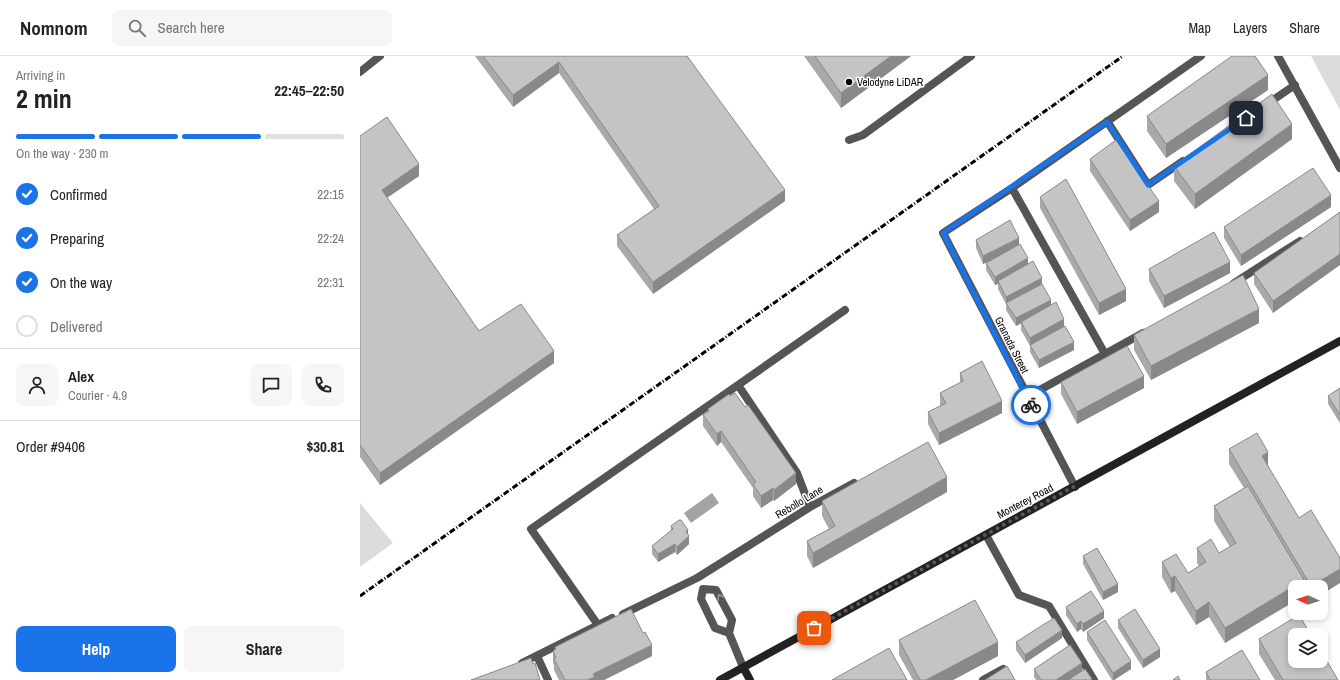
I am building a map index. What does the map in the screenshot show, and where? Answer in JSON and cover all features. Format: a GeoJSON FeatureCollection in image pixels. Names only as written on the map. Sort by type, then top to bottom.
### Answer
{"type":"FeatureCollection","features":[{"type":"Feature","properties":{"kind":"main road","name":"Monterey Road"},"geometry":{"type":"LineString","coordinates":[[720,680],[1340,341]]}},
{"type":"Feature","properties":{"kind":"main road"},"geometry":{"type":"LineString","coordinates":[[743,667],[750,680]]}},
{"type":"Feature","properties":{"kind":"street"},"geometry":{"type":"LineString","coordinates":[[360,72],[380,56]]}},
{"type":"Feature","properties":{"kind":"street"},"geometry":{"type":"LineString","coordinates":[[849,140],[863,135],[971,56]]}},
{"type":"Feature","properties":{"kind":"street"},"geometry":{"type":"LineString","coordinates":[[1105,354],[1012,188],[1201,56]]}},
{"type":"Feature","properties":{"kind":"street"},"geometry":{"type":"LineString","coordinates":[[1278,56],[1340,168]]}},
{"type":"Feature","properties":{"kind":"street"},"geometry":{"type":"LineString","coordinates":[[1263,107],[1294,85]]}},
{"type":"Feature","properties":{"kind":"street"},"geometry":{"type":"LineString","coordinates":[[1107,122],[1148,185],[1193,154]]}},
{"type":"Feature","properties":{"kind":"street","name":"Granada Street"},"geometry":{"type":"LineString","coordinates":[[1012,188],[943,233],[1026,397],[1075,486]]}},
{"type":"Feature","properties":{"kind":"street"},"geometry":{"type":"LineString","coordinates":[[1226,287],[1307,237]]}},
{"type":"Feature","properties":{"kind":"street"},"geometry":{"type":"LineString","coordinates":[[598,625],[532,528],[845,310]]}},
{"type":"Feature","properties":{"kind":"street"},"geometry":{"type":"LineString","coordinates":[[1026,397],[1152,328]]}},
{"type":"Feature","properties":{"kind":"street"},"geometry":{"type":"LineString","coordinates":[[738,385],[797,474],[810,507]]}},
{"type":"Feature","properties":{"kind":"street","name":"Rebollo Lane"},"geometry":{"type":"LineString","coordinates":[[515,666],[697,578],[810,507],[863,478]]}},
{"type":"Feature","properties":{"kind":"street"},"geometry":{"type":"LineString","coordinates":[[986,535],[1019,595],[1049,606],[1094,680]]}},
{"type":"Feature","properties":{"kind":"street"},"geometry":{"type":"LineString","coordinates":[[697,578],[703,589],[701,599],[715,628],[728,633]]}},
{"type":"Feature","properties":{"kind":"street"},"geometry":{"type":"LineString","coordinates":[[703,589],[716,590],[732,620],[728,633],[743,667]]}},
{"type":"Feature","properties":{"kind":"street"},"geometry":{"type":"LineString","coordinates":[[537,656],[548,680]]}},
{"type":"Feature","properties":{"kind":"street"},"geometry":{"type":"LineString","coordinates":[[983,680],[1003,669]]}},
{"type":"Feature","properties":{"kind":"shaded area"},"geometry":{"type":"Polygon","coordinates":[[[1311,56],[1340,56],[1340,110],[1311,56]]]}},
{"type":"Feature","properties":{"kind":"shaded area"},"geometry":{"type":"Polygon","coordinates":[[[712,493],[719,503],[691,523],[684,513],[712,493]]]}},
{"type":"Feature","properties":{"kind":"shaded area"},"geometry":{"type":"Polygon","coordinates":[[[360,503],[393,543],[360,567],[360,503]]]}},
{"type":"Feature","properties":{"kind":"building"},"geometry":{"type":"Polygon","coordinates":[[[483,56],[687,56],[785,190],[653,282],[617,235],[659,206],[559,62],[513,95],[483,56]]]}},
{"type":"Feature","properties":{"kind":"building"},"geometry":{"type":"Polygon","coordinates":[[[815,56],[891,56],[841,93],[815,56]]]}},
{"type":"Feature","properties":{"kind":"building"},"geometry":{"type":"Polygon","coordinates":[[[1232,56],[1255,56],[1268,75],[1166,144],[1147,116],[1232,56]]]}},
{"type":"Feature","properties":{"kind":"building"},"geometry":{"type":"Polygon","coordinates":[[[1272,94],[1292,124],[1195,194],[1174,166],[1272,94]]]}},
{"type":"Feature","properties":{"kind":"building"},"geometry":{"type":"Polygon","coordinates":[[[387,117],[419,164],[382,190],[479,331],[521,304],[554,351],[380,473],[360,445],[360,136],[387,117]]]}},
{"type":"Feature","properties":{"kind":"building"},"geometry":{"type":"Polygon","coordinates":[[[1116,140],[1159,201],[1130,220],[1090,159],[1116,140]]]}},
{"type":"Feature","properties":{"kind":"building"},"geometry":{"type":"Polygon","coordinates":[[[1313,168],[1331,195],[1241,255],[1224,227],[1313,168]]]}},
{"type":"Feature","properties":{"kind":"building"},"geometry":{"type":"Polygon","coordinates":[[[1066,179],[1126,289],[1099,303],[1040,197],[1066,179]]]}},
{"type":"Feature","properties":{"kind":"building"},"geometry":{"type":"Polygon","coordinates":[[[1340,212],[1340,254],[1273,301],[1254,273],[1340,212]]]}},
{"type":"Feature","properties":{"kind":"building"},"geometry":{"type":"Polygon","coordinates":[[[1010,220],[1019,238],[983,256],[976,240],[1010,220]]]}},
{"type":"Feature","properties":{"kind":"building"},"geometry":{"type":"Polygon","coordinates":[[[1214,232],[1230,262],[1164,296],[1149,269],[1214,232]]]}},
{"type":"Feature","properties":{"kind":"building"},"geometry":{"type":"Polygon","coordinates":[[[1020,244],[1028,258],[995,277],[986,263],[1020,244]]]}},
{"type":"Feature","properties":{"kind":"building"},"geometry":{"type":"Polygon","coordinates":[[[1033,261],[1042,278],[1006,297],[998,281],[1033,261]]]}},
{"type":"Feature","properties":{"kind":"building"},"geometry":{"type":"Polygon","coordinates":[[[1243,275],[1259,309],[1151,366],[1134,335],[1243,275]]]}},
{"type":"Feature","properties":{"kind":"building"},"geometry":{"type":"Polygon","coordinates":[[[1042,284],[1051,300],[1016,318],[1006,303],[1042,284]]]}},
{"type":"Feature","properties":{"kind":"building"},"geometry":{"type":"Polygon","coordinates":[[[1056,302],[1064,319],[1030,338],[1021,322],[1056,302]]]}},
{"type":"Feature","properties":{"kind":"building"},"geometry":{"type":"Polygon","coordinates":[[[1065,326],[1074,342],[1039,360],[1030,345],[1065,326]]]}},
{"type":"Feature","properties":{"kind":"building"},"geometry":{"type":"Polygon","coordinates":[[[1127,346],[1144,376],[1077,412],[1061,382],[1127,346]]]}},
{"type":"Feature","properties":{"kind":"building"},"geometry":{"type":"Polygon","coordinates":[[[982,361],[1002,401],[939,433],[928,412],[946,403],[940,393],[963,381],[960,373],[982,361]]]}},
{"type":"Feature","properties":{"kind":"building"},"geometry":{"type":"Polygon","coordinates":[[[1340,388],[1340,415],[1328,396],[1340,388]]]}},
{"type":"Feature","properties":{"kind":"building"},"geometry":{"type":"Polygon","coordinates":[[[735,393],[745,407],[748,405],[796,473],[774,490],[773,488],[761,496],[753,484],[756,482],[721,431],[717,434],[703,415],[709,411],[708,409],[729,394],[730,396],[735,393]]]}},
{"type":"Feature","properties":{"kind":"building"},"geometry":{"type":"Polygon","coordinates":[[[1257,433],[1268,452],[1262,456],[1299,518],[1311,510],[1340,558],[1340,569],[1321,580],[1307,580],[1229,449],[1257,433]]]}},
{"type":"Feature","properties":{"kind":"building"},"geometry":{"type":"Polygon","coordinates":[[[928,442],[947,477],[813,553],[807,541],[835,526],[822,501],[928,442]]]}},
{"type":"Feature","properties":{"kind":"building"},"geometry":{"type":"Polygon","coordinates":[[[1248,486],[1304,580],[1288,580],[1288,590],[1225,628],[1209,602],[1196,611],[1175,576],[1171,578],[1162,562],[1176,554],[1188,573],[1206,562],[1197,548],[1211,539],[1219,553],[1236,543],[1214,506],[1248,486]]]}},
{"type":"Feature","properties":{"kind":"building"},"geometry":{"type":"Polygon","coordinates":[[[681,520],[688,530],[686,531],[689,536],[677,547],[675,544],[658,554],[652,546],[673,529],[671,526],[681,520]]]}},
{"type":"Feature","properties":{"kind":"building"},"geometry":{"type":"Polygon","coordinates":[[[1097,548],[1118,584],[1103,592],[1083,556],[1097,548]]]}},
{"type":"Feature","properties":{"kind":"building"},"geometry":{"type":"Polygon","coordinates":[[[1091,591],[1104,611],[1083,624],[1081,621],[1077,624],[1066,607],[1091,591]]]}},
{"type":"Feature","properties":{"kind":"building"},"geometry":{"type":"Polygon","coordinates":[[[975,600],[998,642],[926,680],[920,680],[899,640],[975,600]]]}},
{"type":"Feature","properties":{"kind":"building"},"geometry":{"type":"Polygon","coordinates":[[[631,609],[643,633],[645,632],[652,645],[593,674],[595,677],[587,680],[565,680],[554,659],[556,658],[553,651],[556,649],[555,647],[631,609]]]}},
{"type":"Feature","properties":{"kind":"building"},"geometry":{"type":"Polygon","coordinates":[[[1135,609],[1160,649],[1143,660],[1118,620],[1135,609]]]}},
{"type":"Feature","properties":{"kind":"building"},"geometry":{"type":"Polygon","coordinates":[[[1054,618],[1062,630],[1025,655],[1016,642],[1054,618]]]}},
{"type":"Feature","properties":{"kind":"building"},"geometry":{"type":"Polygon","coordinates":[[[1105,620],[1131,661],[1113,673],[1087,632],[1105,620]]]}},
{"type":"Feature","properties":{"kind":"building"},"geometry":{"type":"Polygon","coordinates":[[[1291,620],[1302,620],[1307,628],[1288,628],[1288,668],[1328,668],[1328,663],[1338,680],[1283,680],[1259,639],[1291,620]]]}},
{"type":"Feature","properties":{"kind":"building"},"geometry":{"type":"Polygon","coordinates":[[[1070,645],[1082,663],[1056,680],[1041,680],[1034,669],[1070,645]]]}},
{"type":"Feature","properties":{"kind":"building"},"geometry":{"type":"Polygon","coordinates":[[[889,648],[907,680],[832,680],[889,648]]]}},
{"type":"Feature","properties":{"kind":"building"},"geometry":{"type":"Polygon","coordinates":[[[1242,650],[1260,680],[1210,680],[1206,672],[1242,650]]]}},
{"type":"Feature","properties":{"kind":"building"},"geometry":{"type":"Polygon","coordinates":[[[531,658],[533,664],[535,663],[540,680],[471,680],[531,658]]]}},
{"type":"Feature","properties":{"kind":"building"},"geometry":{"type":"Polygon","coordinates":[[[1007,666],[1015,680],[985,680],[1007,666]]]}},
{"type":"Feature","properties":{"kind":"building"},"geometry":{"type":"Polygon","coordinates":[[[1085,669],[1092,679],[1091,680],[1068,680],[1085,669]]]}},
{"type":"Feature","properties":{"kind":"building"},"geometry":{"type":"Polygon","coordinates":[[[1178,676],[1180,680],[1173,680],[1178,676]]]}},
{"type":"Feature","properties":{"kind":"railway"},"geometry":{"type":"LineString","coordinates":[[360,596],[1123,56]]}},
{"type":"Feature","properties":{"kind":"way so far"},"geometry":{"type":"LineString","coordinates":[[814,628],[1075,486],[1031,405]]}},
{"type":"Feature","properties":{"kind":"place","name":"Velodyne LiDAR"},"geometry":{"type":"Point","coordinates":[849,82]}},
{"type":"Feature","properties":{"kind":"route"},"geometry":{"type":"LineString","coordinates":[[1031,405],[943,233],[1012,188],[1107,122],[1148,185],[1246,118]]}}]}
